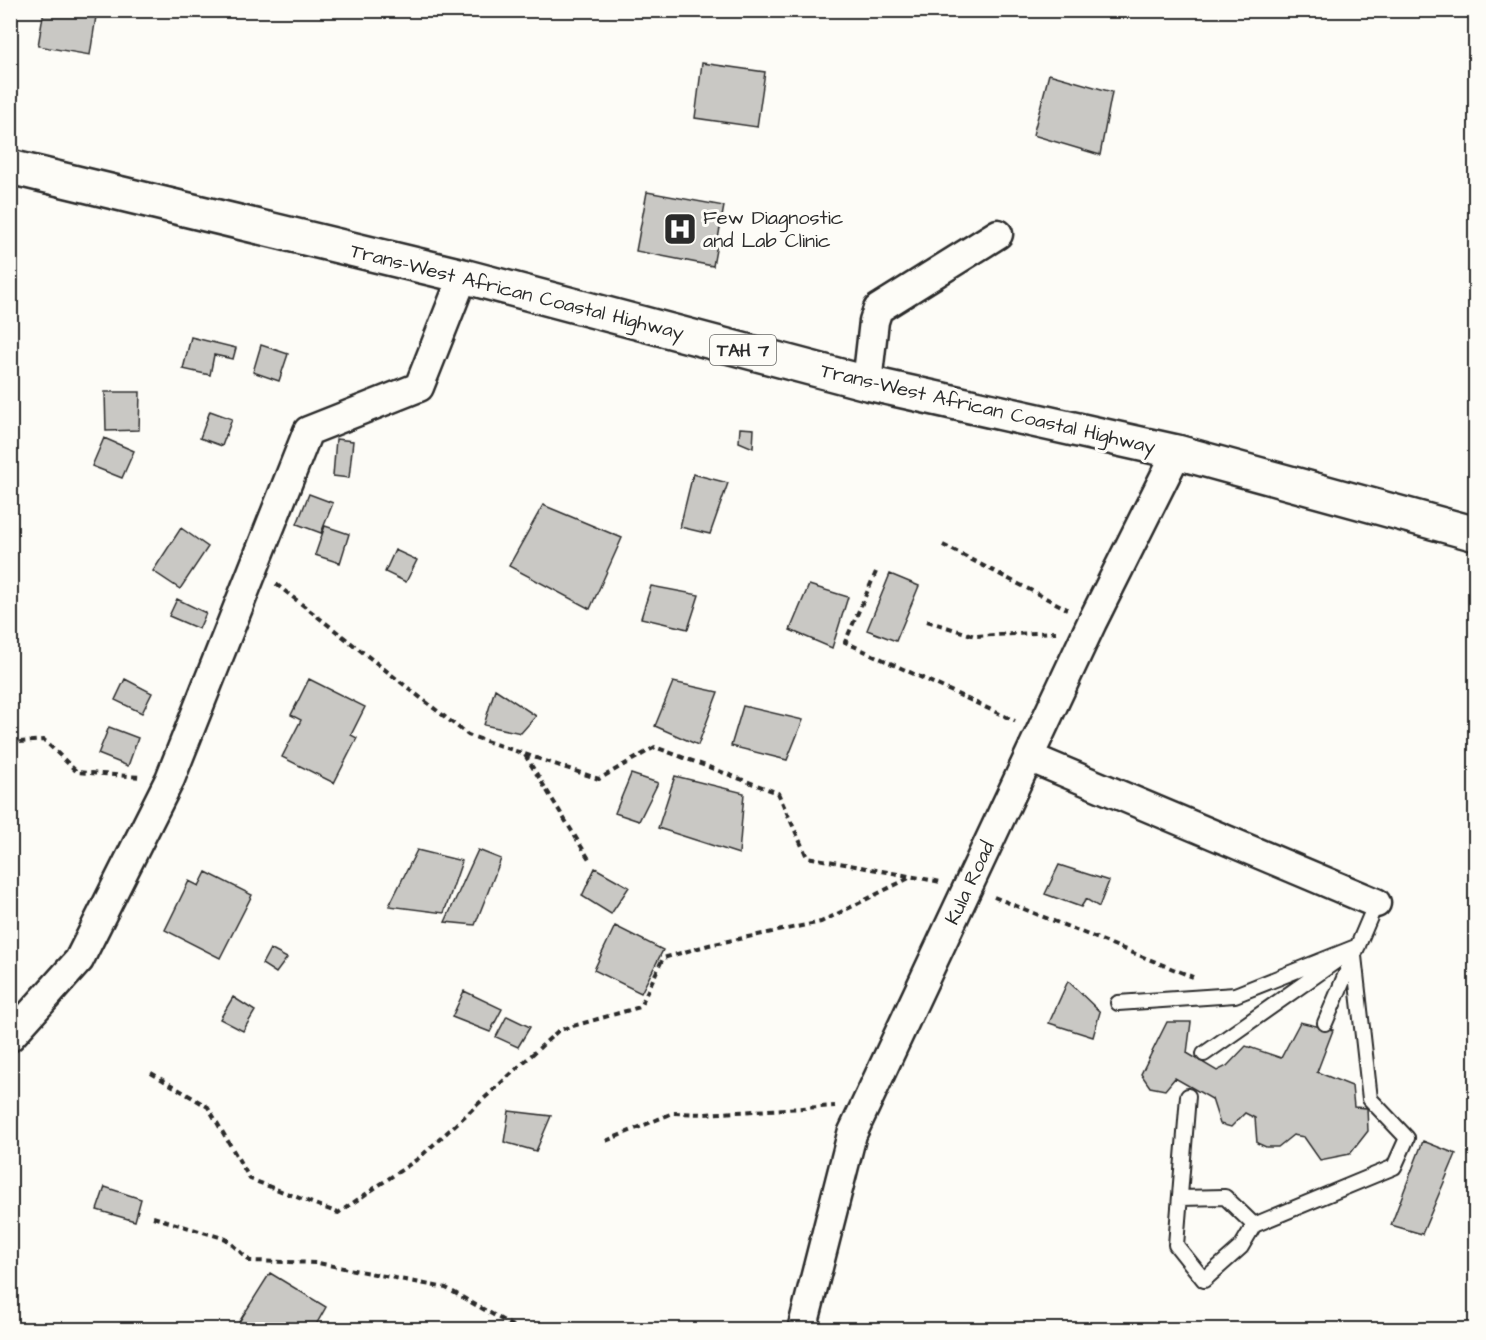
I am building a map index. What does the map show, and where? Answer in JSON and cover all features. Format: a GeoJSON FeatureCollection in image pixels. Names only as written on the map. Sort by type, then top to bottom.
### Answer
{"type":"FeatureCollection","features":[{"type":"Feature","properties":{"kind":"highway","name":"Trans-West African Coastal Highway"},"geometry":{"type":"LineString","coordinates":[[10,167],[463,276],[867,383],[1178,452],[1476,534]]}},
{"type":"Feature","properties":{"kind":"street"},"geometry":{"type":"LineString","coordinates":[[867,383],[874,321],[878,309],[998,234]]}},
{"type":"Feature","properties":{"kind":"street"},"geometry":{"type":"LineString","coordinates":[[10,1037],[79,960],[170,779],[308,431],[419,387],[463,276]]}},
{"type":"Feature","properties":{"kind":"street","name":"Kula Road"},"geometry":{"type":"LineString","coordinates":[[802,1329],[852,1134],[1090,626],[1178,452]]}},
{"type":"Feature","properties":{"kind":"street"},"geometry":{"type":"LineString","coordinates":[[1034,745],[1376,903]]}},
{"type":"Feature","properties":{"kind":"lane"},"geometry":{"type":"LineString","coordinates":[[1324,1023],[1376,903]]}},
{"type":"Feature","properties":{"kind":"lane"},"geometry":{"type":"LineString","coordinates":[[1118,1003],[1235,995],[1356,951]]}},
{"type":"Feature","properties":{"kind":"lane"},"geometry":{"type":"LineString","coordinates":[[1204,1054],[1356,951]]}},
{"type":"Feature","properties":{"kind":"lane"},"geometry":{"type":"LineString","coordinates":[[1188,1096],[1176,1245],[1204,1280],[1241,1247],[1254,1225],[1394,1167],[1407,1138],[1370,1099],[1356,951]]}},
{"type":"Feature","properties":{"kind":"lane"},"geometry":{"type":"LineString","coordinates":[[1180,1198],[1225,1197],[1254,1225]]}},
{"type":"Feature","properties":{"kind":"path"},"geometry":{"type":"LineString","coordinates":[[943,545],[1090,626]]}},
{"type":"Feature","properties":{"kind":"path"},"geometry":{"type":"LineString","coordinates":[[255,566],[468,735],[599,779],[655,747],[778,793],[807,857],[968,887],[1194,978]]}},
{"type":"Feature","properties":{"kind":"path"},"geometry":{"type":"LineString","coordinates":[[876,572],[845,642],[1034,745]]}},
{"type":"Feature","properties":{"kind":"path"},"geometry":{"type":"LineString","coordinates":[[927,621],[975,636],[1090,626]]}},
{"type":"Feature","properties":{"kind":"path"},"geometry":{"type":"LineString","coordinates":[[10,747],[20,742],[44,740],[76,772],[170,779]]}},
{"type":"Feature","properties":{"kind":"path"},"geometry":{"type":"LineString","coordinates":[[524,754],[589,859]]}},
{"type":"Feature","properties":{"kind":"path"},"geometry":{"type":"LineString","coordinates":[[151,1073],[207,1107],[250,1179],[338,1213],[419,1158],[559,1030],[640,1006],[663,958],[709,945],[821,922],[911,877]]}},
{"type":"Feature","properties":{"kind":"path"},"geometry":{"type":"LineString","coordinates":[[606,1141],[673,1113],[705,1114],[866,1105]]}},
{"type":"Feature","properties":{"kind":"path"},"geometry":{"type":"LineString","coordinates":[[153,1217],[226,1239],[250,1261],[318,1263],[446,1288],[520,1329]]}},
{"type":"Feature","properties":{"kind":"building"},"geometry":{"type":"Polygon","coordinates":[[[44,10],[97,10],[90,55],[38,46],[44,10]]]}},
{"type":"Feature","properties":{"kind":"building"},"geometry":{"type":"Polygon","coordinates":[[[702,63],[765,72],[757,127],[695,118],[702,63]]]}},
{"type":"Feature","properties":{"kind":"building"},"geometry":{"type":"Polygon","coordinates":[[[1049,74],[1112,92],[1100,155],[1033,135],[1049,74]]]}},
{"type":"Feature","properties":{"kind":"building","name":"Few Diagnostic and Lab Clinic"},"geometry":{"type":"Polygon","coordinates":[[[647,192],[724,206],[713,266],[636,251],[647,192]]]}},
{"type":"Feature","properties":{"kind":"building"},"geometry":{"type":"Polygon","coordinates":[[[191,337],[236,348],[233,359],[214,355],[210,375],[183,369],[191,337]]]}},
{"type":"Feature","properties":{"kind":"building"},"geometry":{"type":"Polygon","coordinates":[[[261,345],[288,354],[279,381],[253,372],[261,345]]]}},
{"type":"Feature","properties":{"kind":"building"},"geometry":{"type":"Polygon","coordinates":[[[105,392],[140,392],[139,430],[106,431],[105,392]]]}},
{"type":"Feature","properties":{"kind":"building"},"geometry":{"type":"Polygon","coordinates":[[[210,411],[232,419],[222,446],[200,438],[210,411]]]}},
{"type":"Feature","properties":{"kind":"building"},"geometry":{"type":"Polygon","coordinates":[[[740,428],[754,429],[753,448],[739,442],[740,428]]]}},
{"type":"Feature","properties":{"kind":"building"},"geometry":{"type":"Polygon","coordinates":[[[104,438],[134,451],[122,478],[92,466],[104,438]]]}},
{"type":"Feature","properties":{"kind":"building"},"geometry":{"type":"Polygon","coordinates":[[[336,439],[353,441],[349,478],[333,476],[336,439]]]}},
{"type":"Feature","properties":{"kind":"building"},"geometry":{"type":"Polygon","coordinates":[[[693,474],[728,483],[710,534],[680,527],[693,474]]]}},
{"type":"Feature","properties":{"kind":"building"},"geometry":{"type":"Polygon","coordinates":[[[309,494],[333,503],[321,533],[297,524],[309,494]]]}},
{"type":"Feature","properties":{"kind":"building"},"geometry":{"type":"Polygon","coordinates":[[[543,505],[622,538],[590,609],[509,566],[543,505]]]}},
{"type":"Feature","properties":{"kind":"building"},"geometry":{"type":"Polygon","coordinates":[[[325,526],[349,534],[340,563],[315,555],[325,526]]]}},
{"type":"Feature","properties":{"kind":"building"},"geometry":{"type":"Polygon","coordinates":[[[181,528],[208,547],[180,589],[153,571],[181,528]]]}},
{"type":"Feature","properties":{"kind":"building"},"geometry":{"type":"Polygon","coordinates":[[[395,550],[417,560],[406,582],[385,572],[395,550]]]}},
{"type":"Feature","properties":{"kind":"building"},"geometry":{"type":"Polygon","coordinates":[[[890,574],[919,586],[896,641],[867,630],[890,574]]]}},
{"type":"Feature","properties":{"kind":"building"},"geometry":{"type":"Polygon","coordinates":[[[809,585],[848,597],[832,648],[790,630],[809,585]]]}},
{"type":"Feature","properties":{"kind":"building"},"geometry":{"type":"Polygon","coordinates":[[[651,586],[699,595],[688,629],[641,618],[651,586]]]}},
{"type":"Feature","properties":{"kind":"building"},"geometry":{"type":"Polygon","coordinates":[[[177,599],[206,613],[199,629],[169,616],[177,599]]]}},
{"type":"Feature","properties":{"kind":"building"},"geometry":{"type":"Polygon","coordinates":[[[125,679],[152,693],[142,713],[115,700],[125,679]]]}},
{"type":"Feature","properties":{"kind":"building"},"geometry":{"type":"Polygon","coordinates":[[[309,679],[365,707],[351,735],[357,738],[334,783],[282,757],[301,720],[291,715],[309,679]]]}},
{"type":"Feature","properties":{"kind":"building"},"geometry":{"type":"Polygon","coordinates":[[[673,682],[718,692],[698,745],[655,726],[673,682]]]}},
{"type":"Feature","properties":{"kind":"building"},"geometry":{"type":"Polygon","coordinates":[[[495,689],[536,716],[521,733],[484,725],[495,689]]]}},
{"type":"Feature","properties":{"kind":"building"},"geometry":{"type":"Polygon","coordinates":[[[743,706],[803,720],[787,760],[731,746],[743,706]]]}},
{"type":"Feature","properties":{"kind":"building"},"geometry":{"type":"Polygon","coordinates":[[[109,727],[138,738],[128,766],[98,754],[109,727]]]}},
{"type":"Feature","properties":{"kind":"building"},"geometry":{"type":"Polygon","coordinates":[[[631,774],[658,783],[639,821],[615,813],[631,774]]]}},
{"type":"Feature","properties":{"kind":"building"},"geometry":{"type":"Polygon","coordinates":[[[675,776],[744,793],[739,854],[658,828],[675,776]]]}},
{"type":"Feature","properties":{"kind":"building"},"geometry":{"type":"Polygon","coordinates":[[[417,850],[462,861],[444,913],[389,906],[417,850]]]}},
{"type":"Feature","properties":{"kind":"building"},"geometry":{"type":"Polygon","coordinates":[[[478,850],[501,859],[475,925],[445,922],[478,850]]]}},
{"type":"Feature","properties":{"kind":"building"},"geometry":{"type":"Polygon","coordinates":[[[1059,865],[1109,881],[1099,907],[1086,899],[1081,907],[1045,894],[1059,865]]]}},
{"type":"Feature","properties":{"kind":"building"},"geometry":{"type":"Polygon","coordinates":[[[595,868],[629,887],[611,914],[582,896],[595,868]]]}},
{"type":"Feature","properties":{"kind":"building"},"geometry":{"type":"Polygon","coordinates":[[[206,872],[252,895],[220,958],[165,930],[189,881],[199,886],[206,872]]]}},
{"type":"Feature","properties":{"kind":"building"},"geometry":{"type":"Polygon","coordinates":[[[615,926],[663,950],[641,993],[594,970],[615,926]]]}},
{"type":"Feature","properties":{"kind":"building"},"geometry":{"type":"Polygon","coordinates":[[[270,949],[287,958],[276,973],[262,964],[270,949]]]}},
{"type":"Feature","properties":{"kind":"building"},"geometry":{"type":"Polygon","coordinates":[[[1068,981],[1100,1012],[1093,1037],[1049,1023],[1068,981]]]}},
{"type":"Feature","properties":{"kind":"building"},"geometry":{"type":"Polygon","coordinates":[[[464,991],[502,1009],[490,1032],[452,1017],[464,991]]]}},
{"type":"Feature","properties":{"kind":"building"},"geometry":{"type":"Polygon","coordinates":[[[233,997],[255,1011],[243,1031],[220,1019],[233,997]]]}},
{"type":"Feature","properties":{"kind":"building"},"geometry":{"type":"Polygon","coordinates":[[[507,1016],[530,1027],[518,1047],[496,1037],[507,1016]]]}},
{"type":"Feature","properties":{"kind":"building"},"geometry":{"type":"Polygon","coordinates":[[[1167,1022],[1191,1022],[1187,1053],[1217,1071],[1227,1066],[1246,1046],[1281,1058],[1300,1022],[1333,1030],[1317,1072],[1352,1086],[1354,1107],[1367,1108],[1368,1131],[1350,1154],[1320,1160],[1304,1137],[1293,1135],[1278,1147],[1266,1147],[1257,1143],[1255,1118],[1245,1113],[1231,1127],[1220,1124],[1212,1099],[1175,1078],[1165,1090],[1150,1087],[1141,1074],[1167,1022]]]}},
{"type":"Feature","properties":{"kind":"building"},"geometry":{"type":"Polygon","coordinates":[[[509,1111],[551,1116],[536,1151],[504,1142],[509,1111]]]}},
{"type":"Feature","properties":{"kind":"building"},"geometry":{"type":"Polygon","coordinates":[[[1423,1141],[1456,1154],[1422,1234],[1391,1225],[1423,1141]]]}},
{"type":"Feature","properties":{"kind":"building"},"geometry":{"type":"Polygon","coordinates":[[[105,1187],[141,1199],[135,1221],[97,1210],[105,1187]]]}},
{"type":"Feature","properties":{"kind":"building"},"geometry":{"type":"Polygon","coordinates":[[[270,1273],[326,1307],[313,1330],[234,1330],[270,1273]]]}},
{"type":"Feature","properties":{"kind":"place","name":"Few Diagnostic and Lab Clinic"},"geometry":{"type":"Point","coordinates":[680,229]}}]}
